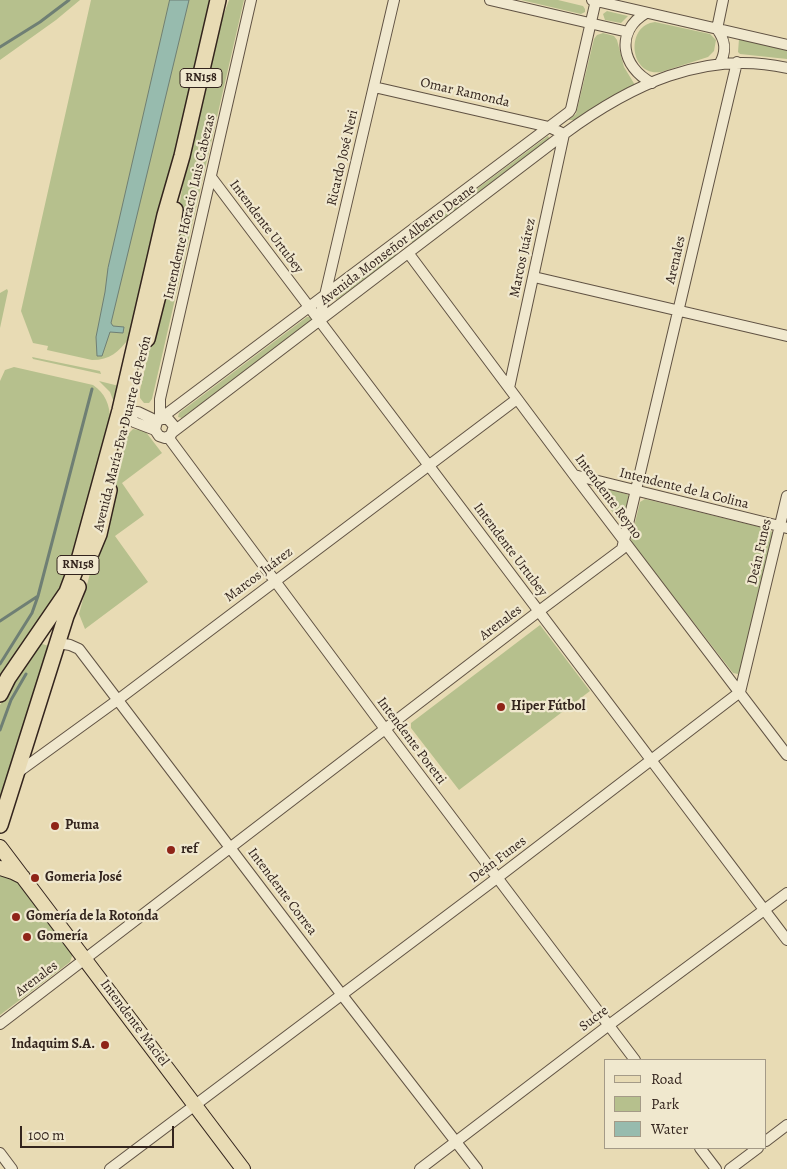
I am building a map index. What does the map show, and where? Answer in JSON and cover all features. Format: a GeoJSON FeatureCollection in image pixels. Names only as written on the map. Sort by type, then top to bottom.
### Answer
{"type":"FeatureCollection","features":[{"type":"Feature","properties":{"kind":"highway","name":"Avenida María Eva Duarte de Perón"},"geometry":{"type":"LineString","coordinates":[[0,694],[8,678],[67,592],[76,569],[125,411],[169,252],[182,156],[218,0]]}},
{"type":"Feature","properties":{"kind":"highway"},"geometry":{"type":"LineString","coordinates":[[210,39],[226,0]]}},
{"type":"Feature","properties":{"kind":"highway","name":"Avenida María Eva Duarte de Perón"},"geometry":{"type":"LineString","coordinates":[[1,822],[66,616],[99,534],[125,411]]}},
{"type":"Feature","properties":{"kind":"highway"},"geometry":{"type":"LineString","coordinates":[[38,634],[52,637],[58,643]]}},
{"type":"Feature","properties":{"kind":"main road","name":"Intendente Maciel"},"geometry":{"type":"LineString","coordinates":[[0,847],[243,1169]]}},
{"type":"Feature","properties":{"kind":"main road","name":"Intendente Maciel"},"geometry":{"type":"LineString","coordinates":[[0,868],[13,872],[23,878]]}},
{"type":"Feature","properties":{"kind":"street","name":"Intendente Horacio Luis Cabezas"},"geometry":{"type":"LineString","coordinates":[[159,423],[160,399],[251,0]]}},
{"type":"Feature","properties":{"kind":"street","name":"Ricardo José Neri"},"geometry":{"type":"LineString","coordinates":[[320,321],[394,0]]}},
{"type":"Feature","properties":{"kind":"street"},"geometry":{"type":"LineString","coordinates":[[490,0],[628,32]]}},
{"type":"Feature","properties":{"kind":"street"},"geometry":{"type":"LineString","coordinates":[[591,23],[595,0],[787,45]]}},
{"type":"Feature","properties":{"kind":"street"},"geometry":{"type":"LineString","coordinates":[[720,63],[725,50],[725,42],[717,29],[723,0]]}},
{"type":"Feature","properties":{"kind":"street"},"geometry":{"type":"LineString","coordinates":[[646,12],[633,22],[628,32],[626,47],[630,62],[648,84]]}},
{"type":"Feature","properties":{"kind":"street","name":"Avenida Monseñor Alberto Deane"},"geometry":{"type":"LineString","coordinates":[[159,423],[569,112],[591,23]]}},
{"type":"Feature","properties":{"kind":"street","name":"Avenida Monseñor Alberto Deane"},"geometry":{"type":"LineString","coordinates":[[170,435],[591,115],[648,84],[688,69],[737,62],[767,63],[787,68]]}},
{"type":"Feature","properties":{"kind":"street","name":"Arenales"},"geometry":{"type":"LineString","coordinates":[[0,1024],[384,729],[622,550],[737,62]]}},
{"type":"Feature","properties":{"kind":"street","name":"Omar Ramonda"},"geometry":{"type":"LineString","coordinates":[[374,87],[549,127],[564,134]]}},
{"type":"Feature","properties":{"kind":"street","name":"Marcos Juárez"},"geometry":{"type":"LineString","coordinates":[[509,388],[564,134]]}},
{"type":"Feature","properties":{"kind":"street","name":"Intendente Urtubey"},"geometry":{"type":"LineString","coordinates":[[211,177],[787,940]]}},
{"type":"Feature","properties":{"kind":"street","name":"Intendente Reyno"},"geometry":{"type":"LineString","coordinates":[[409,254],[624,542],[787,755]]}},
{"type":"Feature","properties":{"kind":"street"},"geometry":{"type":"LineString","coordinates":[[534,277],[787,336]]}},
{"type":"Feature","properties":{"kind":"street","name":"Marcos Juárez"},"geometry":{"type":"LineString","coordinates":[[17,773],[119,699],[274,580],[517,399]]}},
{"type":"Feature","properties":{"kind":"street"},"geometry":{"type":"LineString","coordinates":[[125,411],[138,412],[159,423],[158,436],[170,435]]}},
{"type":"Feature","properties":{"kind":"street","name":"Intendente Poretti"},"geometry":{"type":"LineString","coordinates":[[159,423],[171,421],[174,426],[170,435],[274,580],[384,729],[634,1059]]}},
{"type":"Feature","properties":{"kind":"street","name":"Intendente de la Colina"},"geometry":{"type":"LineString","coordinates":[[574,475],[636,492],[783,527]]}},
{"type":"Feature","properties":{"kind":"street","name":"Deán Funes"},"geometry":{"type":"LineString","coordinates":[[110,1169],[652,761],[740,692],[783,527],[787,496]]}},
{"type":"Feature","properties":{"kind":"street","name":"Intendente Correa"},"geometry":{"type":"LineString","coordinates":[[58,643],[79,649],[119,699],[342,995],[477,1169]]}},
{"type":"Feature","properties":{"kind":"street","name":"Sucre"},"geometry":{"type":"LineString","coordinates":[[420,1169],[787,893]]}},
{"type":"Feature","properties":{"kind":"street"},"geometry":{"type":"LineString","coordinates":[[767,1140],[787,1125]]}},
{"type":"Feature","properties":{"kind":"street"},"geometry":{"type":"LineString","coordinates":[[701,1149],[716,1169]]}},
{"type":"Feature","properties":{"kind":"street"},"geometry":{"type":"LineString","coordinates":[[730,1169],[757,1149]]}},
{"type":"Feature","properties":{"kind":"street"},"geometry":{"type":"LineString","coordinates":[[0,1153],[12,1169]]}},
{"type":"Feature","properties":{"kind":"green space"},"geometry":{"type":"Polygon","coordinates":[[[0,0],[80,0],[56,20],[0,60],[0,0]]]}},
{"type":"Feature","properties":{"kind":"green space"},"geometry":{"type":"Polygon","coordinates":[[[91,0],[213,0],[129,338],[114,354],[98,360],[47,350],[48,346],[33,343],[21,311],[91,0]]]}},
{"type":"Feature","properties":{"kind":"green space"},"geometry":{"type":"Polygon","coordinates":[[[229,0],[244,0],[152,399],[149,403],[144,403],[140,398],[140,390],[172,249],[186,166],[213,44],[229,0]]]}},
{"type":"Feature","properties":{"kind":"green space"},"geometry":{"type":"Polygon","coordinates":[[[521,0],[558,0],[583,6],[585,12],[581,14],[521,0]]]}},
{"type":"Feature","properties":{"kind":"green space"},"geometry":{"type":"Polygon","coordinates":[[[607,11],[628,16],[621,23],[605,20],[603,14],[607,11]]]}},
{"type":"Feature","properties":{"kind":"green space"},"geometry":{"type":"Polygon","coordinates":[[[655,22],[710,34],[716,40],[714,51],[708,57],[661,72],[650,71],[642,67],[637,59],[635,40],[645,25],[655,22]]]}},
{"type":"Feature","properties":{"kind":"green space"},"geometry":{"type":"Polygon","coordinates":[[[603,33],[614,36],[617,40],[624,67],[635,85],[575,120],[568,120],[576,114],[594,39],[597,35],[603,33]]]}},
{"type":"Feature","properties":{"kind":"green space"},"geometry":{"type":"Polygon","coordinates":[[[739,39],[787,50],[787,59],[740,54],[738,52],[739,39]]]}},
{"type":"Feature","properties":{"kind":"green space"},"geometry":{"type":"Polygon","coordinates":[[[548,136],[550,139],[415,242],[412,242],[411,238],[548,136]]]}},
{"type":"Feature","properties":{"kind":"green space"},"geometry":{"type":"Polygon","coordinates":[[[393,252],[396,253],[396,256],[336,300],[337,294],[393,252]]]}},
{"type":"Feature","properties":{"kind":"green space"},"geometry":{"type":"Polygon","coordinates":[[[7,289],[8,291],[0,328],[0,293],[7,289]]]}},
{"type":"Feature","properties":{"kind":"green space"},"geometry":{"type":"Polygon","coordinates":[[[307,317],[311,317],[311,321],[182,418],[178,417],[179,413],[307,317]]]}},
{"type":"Feature","properties":{"kind":"green space"},"geometry":{"type":"Polygon","coordinates":[[[32,357],[100,371],[101,374],[33,359],[32,357]]]}},
{"type":"Feature","properties":{"kind":"green space"},"geometry":{"type":"Polygon","coordinates":[[[14,367],[93,385],[106,400],[110,419],[70,575],[0,681],[0,381],[5,370],[14,367]]]}},
{"type":"Feature","properties":{"kind":"green space"},"geometry":{"type":"Polygon","coordinates":[[[99,381],[119,386],[115,405],[110,392],[99,381]]]}},
{"type":"Feature","properties":{"kind":"green space"},"geometry":{"type":"Polygon","coordinates":[[[133,429],[145,431],[162,453],[122,483],[144,515],[115,536],[148,582],[85,629],[79,614],[128,434],[133,429]]]}},
{"type":"Feature","properties":{"kind":"green space"},"geometry":{"type":"Polygon","coordinates":[[[603,488],[629,496],[623,521],[618,520],[599,493],[600,489],[603,488]]]}},
{"type":"Feature","properties":{"kind":"green space"},"geometry":{"type":"Polygon","coordinates":[[[645,499],[768,529],[772,532],[738,674],[733,673],[632,543],[631,539],[640,502],[645,499]]]}},
{"type":"Feature","properties":{"kind":"green space","name":"Hiper Fútbol"},"geometry":{"type":"Polygon","coordinates":[[[540,625],[590,691],[459,790],[411,728],[411,723],[540,625]]]}},
{"type":"Feature","properties":{"kind":"green space"},"geometry":{"type":"Polygon","coordinates":[[[39,643],[49,646],[48,651],[0,797],[0,705],[39,643]]]}},
{"type":"Feature","properties":{"kind":"green space"},"geometry":{"type":"Polygon","coordinates":[[[0,875],[20,882],[73,953],[70,962],[0,1015],[0,875]]]}},
{"type":"Feature","properties":{"kind":"water"},"geometry":{"type":"Polygon","coordinates":[[[170,0],[189,0],[111,323],[113,326],[124,327],[123,333],[110,332],[102,356],[97,356],[96,337],[108,268],[170,0]]]}},
{"type":"Feature","properties":{"kind":"waterway"},"geometry":{"type":"LineString","coordinates":[[0,47],[40,22],[69,0]]}},
{"type":"Feature","properties":{"kind":"waterway"},"geometry":{"type":"LineString","coordinates":[[0,664],[32,613],[38,596],[92,389]]}},
{"type":"Feature","properties":{"kind":"waterway"},"geometry":{"type":"LineString","coordinates":[[0,621],[38,596]]}},
{"type":"Feature","properties":{"kind":"waterway"},"geometry":{"type":"LineString","coordinates":[[0,730],[11,700],[26,674]]}},
{"type":"Feature","properties":{"kind":"place","name":"Hiper Fútbol"},"geometry":{"type":"Point","coordinates":[501,707]}},
{"type":"Feature","properties":{"kind":"place","name":"Puma"},"geometry":{"type":"Point","coordinates":[55,826]}},
{"type":"Feature","properties":{"kind":"place","name":"ref"},"geometry":{"type":"Point","coordinates":[171,850]}},
{"type":"Feature","properties":{"kind":"place","name":"Gomeria José"},"geometry":{"type":"Point","coordinates":[35,878]}},
{"type":"Feature","properties":{"kind":"place","name":"Gomería de la Rotonda"},"geometry":{"type":"Point","coordinates":[16,917]}},
{"type":"Feature","properties":{"kind":"place","name":"Gomería"},"geometry":{"type":"Point","coordinates":[27,937]}},
{"type":"Feature","properties":{"kind":"place","name":"Indaquim S.A."},"geometry":{"type":"Point","coordinates":[105,1045]}}]}
